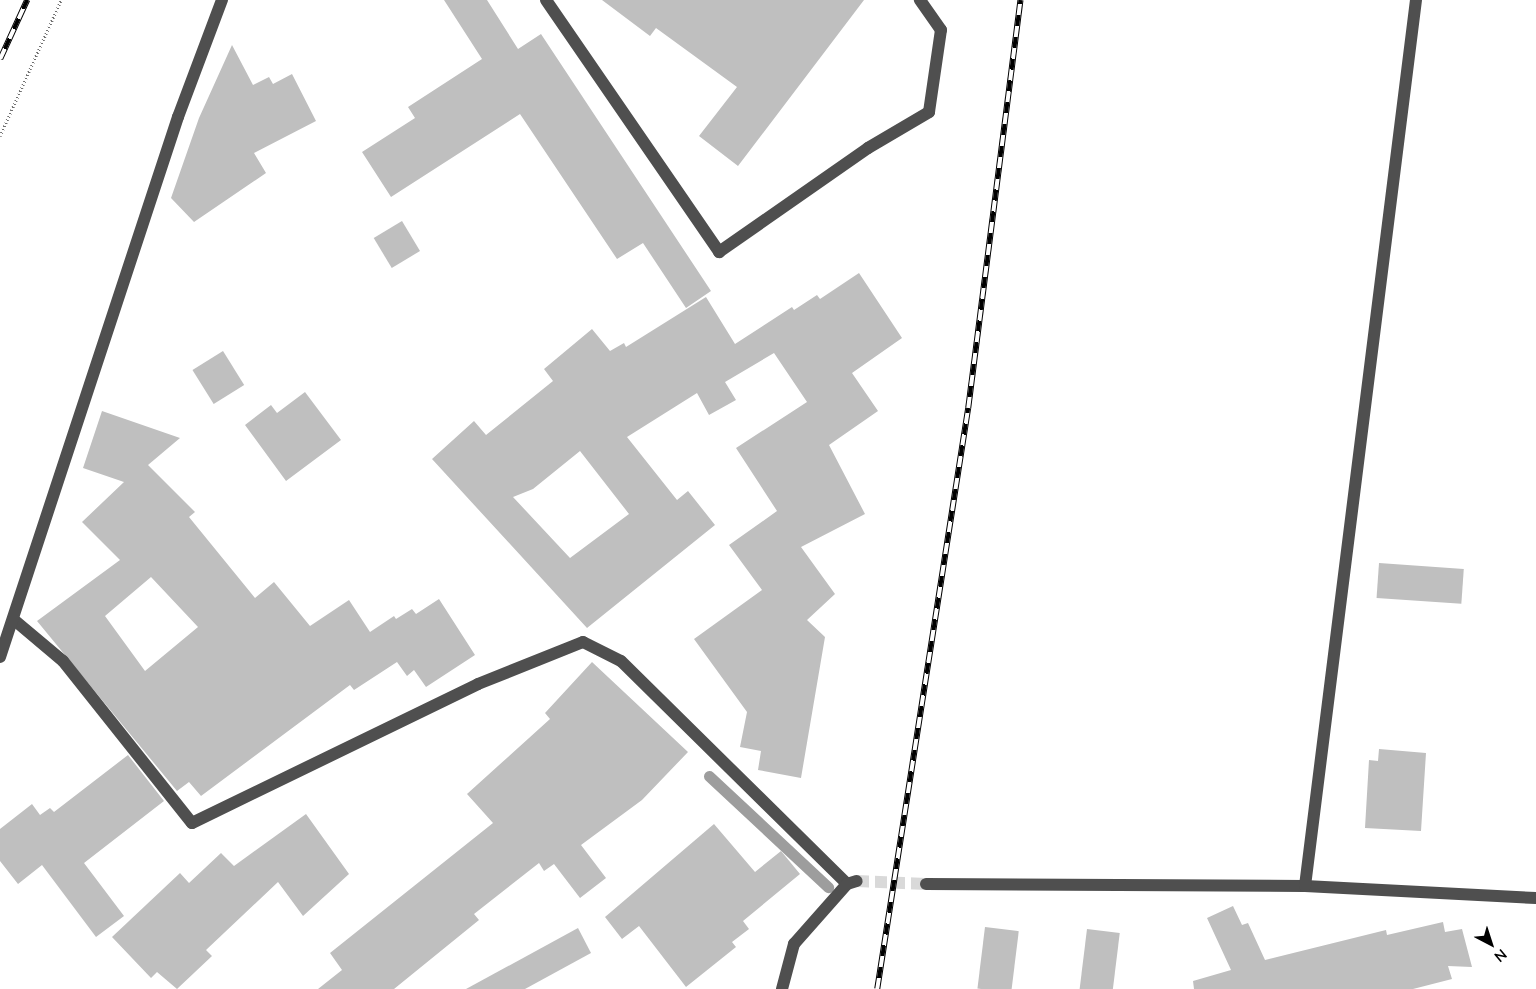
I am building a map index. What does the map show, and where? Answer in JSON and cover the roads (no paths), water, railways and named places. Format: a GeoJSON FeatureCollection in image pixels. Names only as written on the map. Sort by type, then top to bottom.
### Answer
{"type":"FeatureCollection","features":[{"type":"Feature","properties":{"kind":"street"},"geometry":{"type":"LineString","coordinates":[[0,657],[178,117],[222,0]]}},
{"type":"Feature","properties":{"kind":"street"},"geometry":{"type":"LineString","coordinates":[[546,0],[719,252],[868,148],[929,112],[941,30],[920,0]]}},
{"type":"Feature","properties":{"kind":"street"},"geometry":{"type":"LineString","coordinates":[[1305,886],[1416,0]]}},
{"type":"Feature","properties":{"kind":"street"},"geometry":{"type":"LineString","coordinates":[[13,619],[63,661],[192,823],[478,684],[583,642],[621,661],[852,883],[794,944],[782,989]]}},
{"type":"Feature","properties":{"kind":"street"},"geometry":{"type":"LineString","coordinates":[[926,884],[1305,886],[1536,898]]}},
{"type":"Feature","properties":{"kind":"waterway"},"geometry":{"type":"LineString","coordinates":[[709,776],[828,887]]}},
{"type":"Feature","properties":{"kind":"tunnel"},"geometry":{"type":"LineString","coordinates":[[857,881],[926,884]]}},
{"type":"Feature","properties":{"kind":"railway"},"geometry":{"type":"LineString","coordinates":[[0,59],[27,0]]}},
{"type":"Feature","properties":{"kind":"railway"},"geometry":{"type":"LineString","coordinates":[[877,989],[968,408],[1020,0]]}}]}
